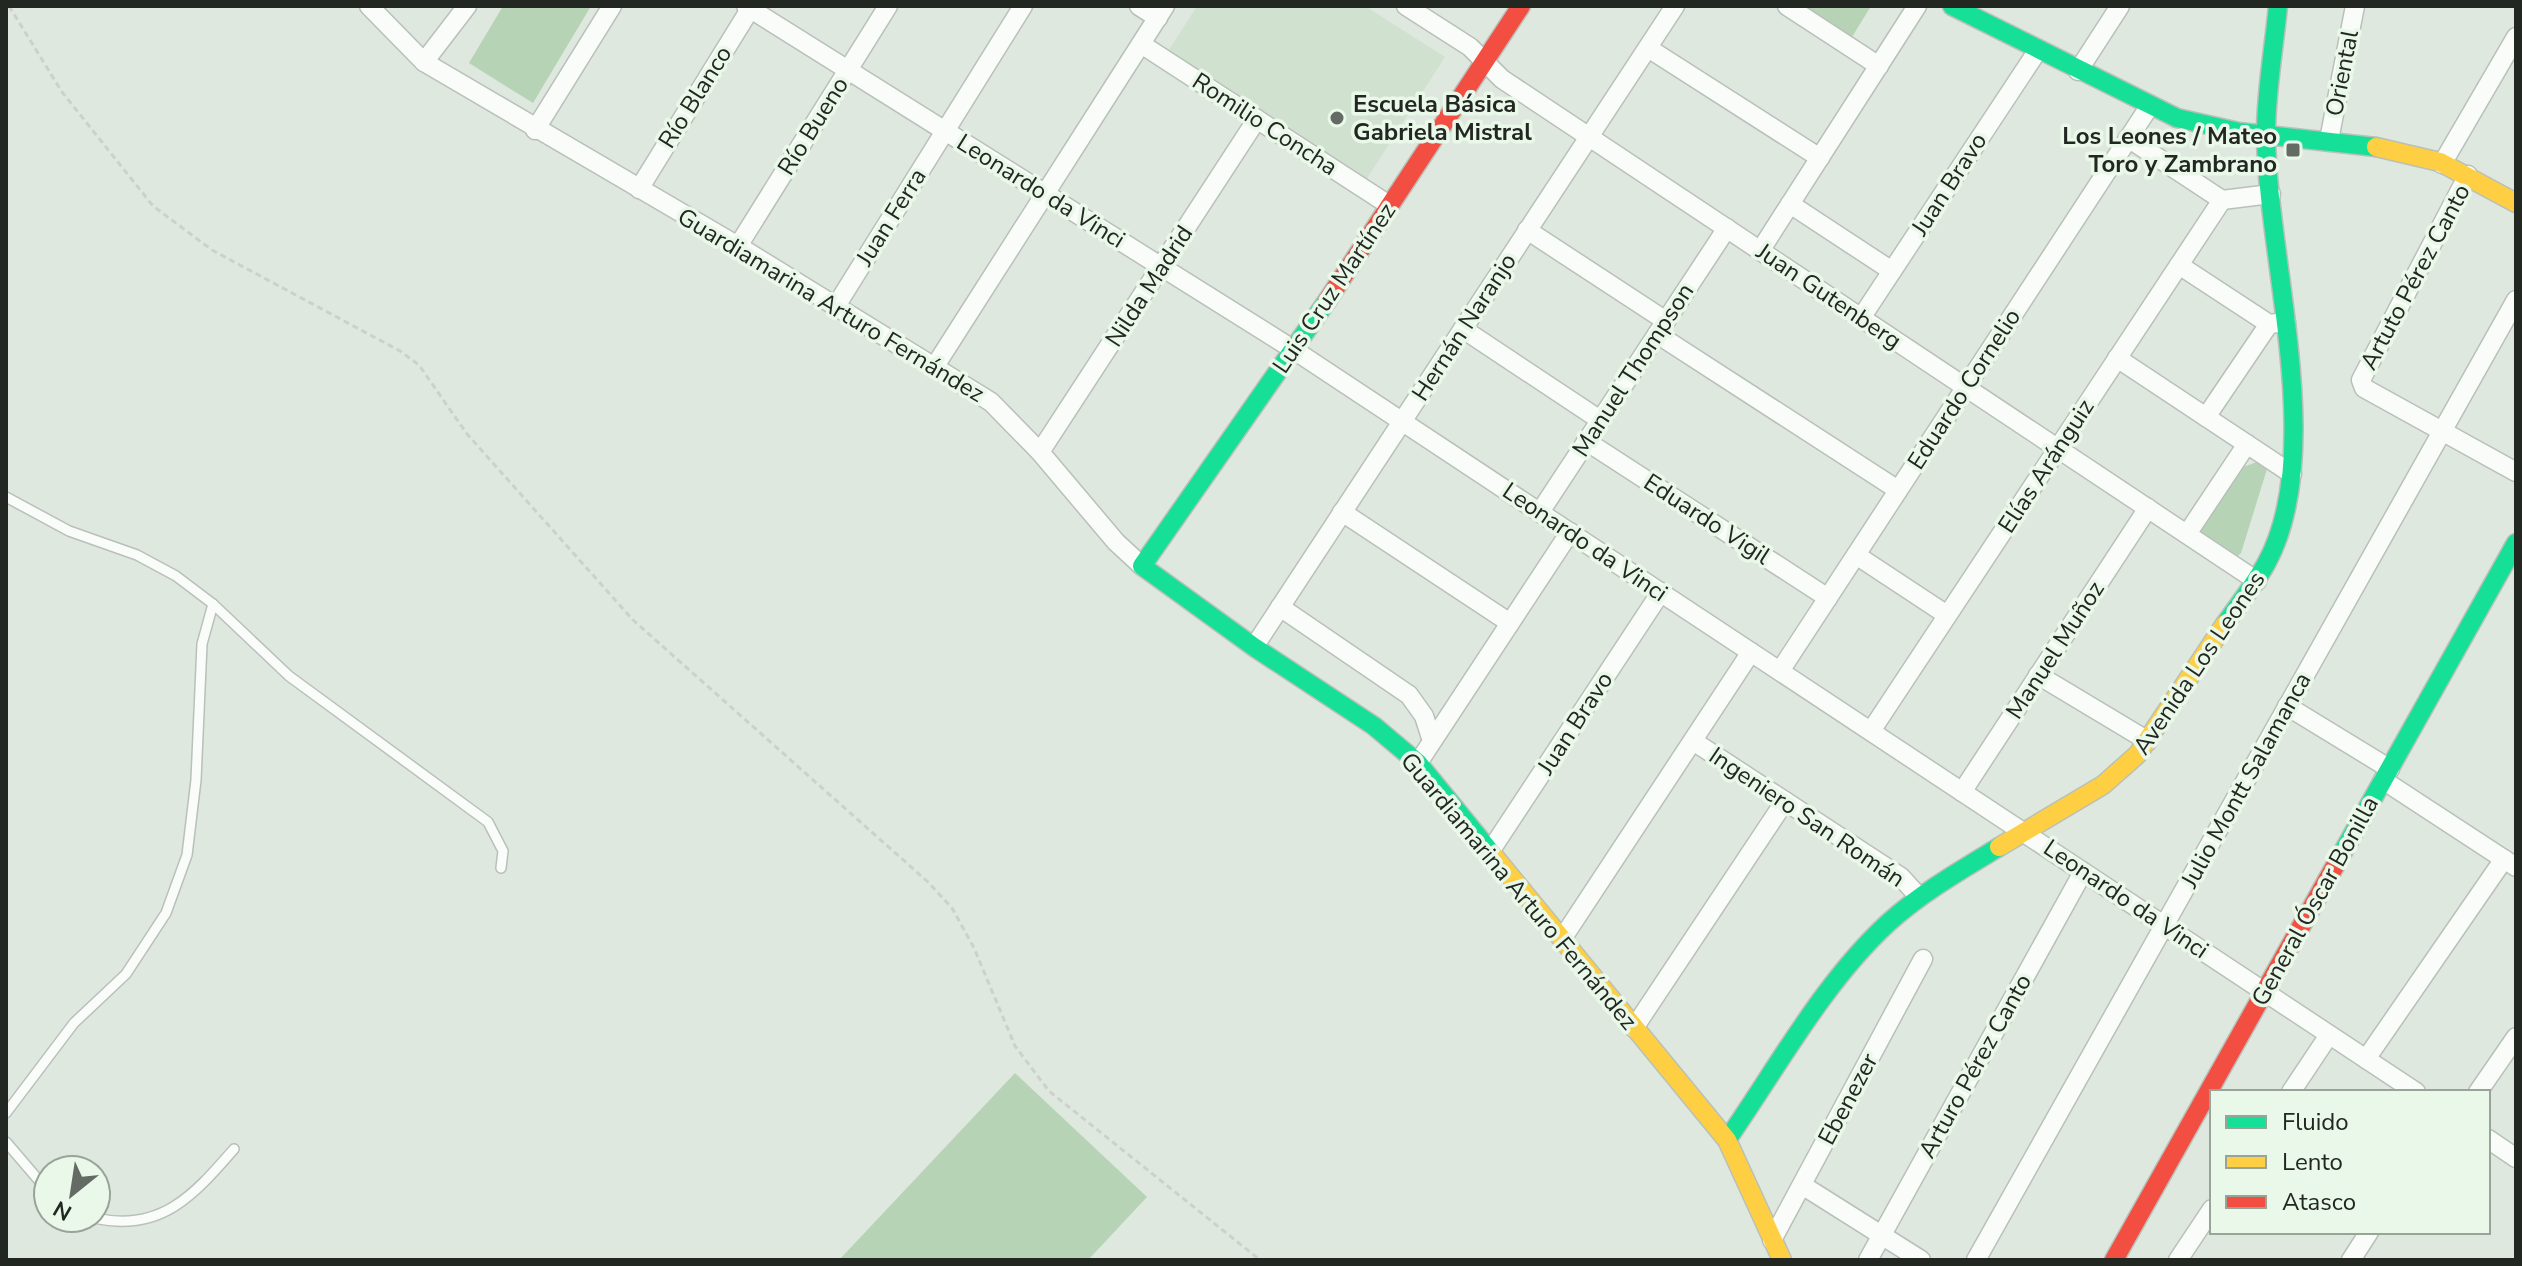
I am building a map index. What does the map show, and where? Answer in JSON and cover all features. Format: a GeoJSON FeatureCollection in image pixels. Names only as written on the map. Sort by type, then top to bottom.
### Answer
{"type":"FeatureCollection","features":[{"type":"Feature","properties":{"kind":"street"},"geometry":{"type":"LineString","coordinates":[[424,62],[467,6]]}},
{"type":"Feature","properties":{"kind":"street"},"geometry":{"type":"LineString","coordinates":[[535,130],[612,6]]}},
{"type":"Feature","properties":{"kind":"street","name":"Río Bueno"},"geometry":{"type":"LineString","coordinates":[[738,246],[888,6]]}},
{"type":"Feature","properties":{"kind":"street","name":"Juan Ferra"},"geometry":{"type":"LineString","coordinates":[[836,306],[1023,6]]}},
{"type":"Feature","properties":{"kind":"street"},"geometry":{"type":"LineString","coordinates":[[935,366],[1162,12],[1139,6]]}},
{"type":"Feature","properties":{"kind":"street","name":"Juan Gutenberg"},"geometry":{"type":"LineString","coordinates":[[1406,6],[1470,47],[1502,79],[2257,581]]}},
{"type":"Feature","properties":{"kind":"street","name":"Luis Cruz Martínez"},"geometry":{"type":"LineString","coordinates":[[1142,566],[1294,350],[1521,6]]}},
{"type":"Feature","properties":{"kind":"street","name":"Hernán Naranjo"},"geometry":{"type":"LineString","coordinates":[[1254,647],[1675,6]]}},
{"type":"Feature","properties":{"kind":"street"},"geometry":{"type":"LineString","coordinates":[[1787,6],[1879,66]]}},
{"type":"Feature","properties":{"kind":"street"},"geometry":{"type":"LineString","coordinates":[[1760,251],[1917,6]]}},
{"type":"Feature","properties":{"kind":"street"},"geometry":{"type":"LineString","coordinates":[[1952,6],[1977,12],[2078,71],[2149,107],[2191,123],[2415,154],[2468,175],[2516,203]]}},
{"type":"Feature","properties":{"kind":"street"},"geometry":{"type":"LineString","coordinates":[[2078,71],[2120,6]]}},
{"type":"Feature","properties":{"kind":"street","name":"Avenida Los Leones"},"geometry":{"type":"LineString","coordinates":[[1727,1140],[1850,964],[1887,924],[1919,897],[2103,785],[2148,741],[2257,581],[2282,524],[2292,474],[2277,323],[2266,133],[2278,6]]}},
{"type":"Feature","properties":{"kind":"street","name":"Oriental"},"geometry":{"type":"LineString","coordinates":[[2329,140],[2355,6]]}},
{"type":"Feature","properties":{"kind":"street","name":"Leonardo da Vinci"},"geometry":{"type":"LineString","coordinates":[[749,7],[1294,350],[2413,1090]]}},
{"type":"Feature","properties":{"kind":"street","name":"Río Blanco"},"geometry":{"type":"LineString","coordinates":[[639,189],[749,7]]}},
{"type":"Feature","properties":{"kind":"street","name":"Guardiamarina Arturo Fernández"},"geometry":{"type":"LineString","coordinates":[[378,10],[424,62],[535,130],[738,246],[991,402],[1040,452],[1116,542],[1142,566],[1254,647],[1374,726],[1418,763],[1727,1140],[1782,1260]]}},
{"type":"Feature","properties":{"kind":"street","name":"Artuto Pérez Canto"},"geometry":{"type":"LineString","coordinates":[[2442,164],[2516,37]]}},
{"type":"Feature","properties":{"kind":"street","name":"Romilio Concha"},"geometry":{"type":"LineString","coordinates":[[1141,44],[1389,205]]}},
{"type":"Feature","properties":{"kind":"street"},"geometry":{"type":"LineString","coordinates":[[1648,48],[1820,158]]}},
{"type":"Feature","properties":{"kind":"street","name":"Juan Bravo"},"geometry":{"type":"LineString","coordinates":[[1861,318],[2038,50]]}},
{"type":"Feature","properties":{"kind":"street","name":"Eduardo Cornelio"},"geometry":{"type":"LineString","coordinates":[[1780,671],[2149,107]]}},
{"type":"Feature","properties":{"kind":"street","name":"Nilda Madrid"},"geometry":{"type":"LineString","coordinates":[[1040,452],[1257,119]]}},
{"type":"Feature","properties":{"kind":"street"},"geometry":{"type":"LineString","coordinates":[[2128,138],[2222,200],[2271,194]]}},
{"type":"Feature","properties":{"kind":"street","name":"Artuto Pérez Canto"},"geometry":{"type":"LineString","coordinates":[[2442,431],[2364,388],[2361,380],[2468,175]]}},
{"type":"Feature","properties":{"kind":"street","name":"Elías Aránguiz"},"geometry":{"type":"LineString","coordinates":[[1871,731],[2222,200]]}},
{"type":"Feature","properties":{"kind":"street"},"geometry":{"type":"LineString","coordinates":[[1790,204],[1892,271]]}},
{"type":"Feature","properties":{"kind":"street","name":"Manuel Thompson"},"geometry":{"type":"LineString","coordinates":[[1540,512],[1727,228]]}},
{"type":"Feature","properties":{"kind":"street"},"geometry":{"type":"LineString","coordinates":[[1527,230],[1661,327],[1898,490]]}},
{"type":"Feature","properties":{"kind":"street"},"geometry":{"type":"LineString","coordinates":[[2179,265],[2277,323],[2206,417]]}},
{"type":"Feature","properties":{"kind":"street","name":"Julio Montt Salamanca"},"geometry":{"type":"LineString","coordinates":[[1976,1260],[2516,300]]}},
{"type":"Feature","properties":{"kind":"street"},"geometry":{"type":"LineString","coordinates":[[1463,329],[1600,420]]}},
{"type":"Feature","properties":{"kind":"street"},"geometry":{"type":"LineString","coordinates":[[2117,358],[2292,474]]}},
{"type":"Feature","properties":{"kind":"street"},"geometry":{"type":"LineString","coordinates":[[2442,431],[2516,472]]}},
{"type":"Feature","properties":{"kind":"street","name":"Eduardo Vigil"},"geometry":{"type":"LineString","coordinates":[[1586,441],[1828,598]]}},
{"type":"Feature","properties":{"kind":"street"},"geometry":{"type":"LineString","coordinates":[[2187,534],[2247,444]]}},
{"type":"Feature","properties":{"kind":"street","name":"Manuel Muñoz"},"geometry":{"type":"LineString","coordinates":[[1962,792],[2148,508]]}},
{"type":"Feature","properties":{"kind":"street"},"geometry":{"type":"LineString","coordinates":[[1342,512],[1510,623]]}},
{"type":"Feature","properties":{"kind":"street"},"geometry":{"type":"LineString","coordinates":[[1418,763],[1570,532]]}},
{"type":"Feature","properties":{"kind":"street","name":"General Óscar Bonilla"},"geometry":{"type":"LineString","coordinates":[[2114,1260],[2516,543]]}},
{"type":"Feature","properties":{"kind":"street"},"geometry":{"type":"LineString","coordinates":[[1856,555],[1947,615]]}},
{"type":"Feature","properties":{"kind":"street","name":"Juan Bravo"},"geometry":{"type":"LineString","coordinates":[[1489,853],[1661,592]]}},
{"type":"Feature","properties":{"kind":"street","name":"Guardiamarina Arturo Fernández"},"geometry":{"type":"LineString","coordinates":[[1280,607],[1409,695],[1424,716],[1432,741]]}},
{"type":"Feature","properties":{"kind":"street"},"geometry":{"type":"LineString","coordinates":[[1562,939],[1751,652]]}},
{"type":"Feature","properties":{"kind":"street"},"geometry":{"type":"LineString","coordinates":[[2038,675],[2148,741]]}},
{"type":"Feature","properties":{"kind":"street"},"geometry":{"type":"LineString","coordinates":[[2287,706],[2510,863],[2366,1059]]}},
{"type":"Feature","properties":{"kind":"street","name":"Ingeniero San Román"},"geometry":{"type":"LineString","coordinates":[[1693,741],[1901,877],[1919,897]]}},
{"type":"Feature","properties":{"kind":"street"},"geometry":{"type":"LineString","coordinates":[[1634,1028],[1785,801]]}},
{"type":"Feature","properties":{"kind":"street","name":"Arturo Pérez Canto"},"geometry":{"type":"LineString","coordinates":[[1868,1260],[2083,872]]}},
{"type":"Feature","properties":{"kind":"street","name":"Ebenezer"},"geometry":{"type":"LineString","coordinates":[[1772,1240],[1923,959]]}},
{"type":"Feature","properties":{"kind":"street"},"geometry":{"type":"LineString","coordinates":[[2292,1090],[2329,1035]]}},
{"type":"Feature","properties":{"kind":"street"},"geometry":{"type":"LineString","coordinates":[[2479,1090],[2516,1037]]}},
{"type":"Feature","properties":{"kind":"street"},"geometry":{"type":"LineString","coordinates":[[2490,1140],[2516,1158]]}},
{"type":"Feature","properties":{"kind":"street"},"geometry":{"type":"LineString","coordinates":[[1802,1185],[1921,1260]]}},
{"type":"Feature","properties":{"kind":"street"},"geometry":{"type":"LineString","coordinates":[[2178,1260],[2210,1212]]}},
{"type":"Feature","properties":{"kind":"street"},"geometry":{"type":"LineString","coordinates":[[2351,1260],[2368,1234]]}},
{"type":"Feature","properties":{"kind":"lane"},"geometry":{"type":"LineString","coordinates":[[6,497],[69,531],[137,555],[176,576],[213,604],[289,676],[488,822],[503,851],[501,868]]}},
{"type":"Feature","properties":{"kind":"lane"},"geometry":{"type":"LineString","coordinates":[[6,1113],[74,1023],[126,974],[166,913],[187,855],[196,780],[202,644],[213,604]]}},
{"type":"Feature","properties":{"kind":"lane"},"geometry":{"type":"LineString","coordinates":[[6,1142],[32,1172]]}},
{"type":"Feature","properties":{"kind":"lane"},"geometry":{"type":"LineString","coordinates":[[112,1222],[154,1218],[187,1200],[234,1149]]}},
{"type":"Feature","properties":{"kind":"path"},"geometry":{"type":"LineString","coordinates":[[9,6],[62,92],[153,206],[212,250],[400,351],[419,365],[467,434],[633,620],[928,882],[952,908],[974,948],[1015,1046],[1049,1091],[1260,1260]]}},
{"type":"Feature","properties":{"kind":"shaded area","name":"Escuela Básica Gabriela Mistral"},"geometry":{"type":"Polygon","coordinates":[[[1197,6],[1365,6],[1445,57],[1366,180],[1167,53],[1197,6]]]}},
{"type":"Feature","properties":{"kind":"green space"},"geometry":{"type":"Polygon","coordinates":[[[503,6],[591,6],[533,103],[469,63],[503,6]]]}},
{"type":"Feature","properties":{"kind":"green space"},"geometry":{"type":"Polygon","coordinates":[[[1804,6],[1871,6],[1852,37],[1804,6]]]}},
{"type":"Feature","properties":{"kind":"green space"},"geometry":{"type":"Polygon","coordinates":[[[2257,462],[2267,469],[2241,553],[2234,559],[2196,532],[2243,467],[2257,462]]]}},
{"type":"Feature","properties":{"kind":"green space"},"geometry":{"type":"Polygon","coordinates":[[[1015,1073],[1147,1197],[1088,1260],[839,1260],[1015,1073]]]}},
{"type":"Feature","properties":{"kind":"traffic: fast"},"geometry":{"type":"LineString","coordinates":[[1952,6],[2177,118],[2239,132],[2376,147]]}},
{"type":"Feature","properties":{"kind":"traffic: fast"},"geometry":{"type":"LineString","coordinates":[[2225,624],[2266,564],[2284,518],[2292,467],[2293,411],[2289,353],[2266,133],[2278,6]]}},
{"type":"Feature","properties":{"kind":"traffic: fast"},"geometry":{"type":"LineString","coordinates":[[1327,301],[1142,566],[1254,647],[1374,726],[1418,763],[1493,855]]}},
{"type":"Feature","properties":{"kind":"traffic: fast"},"geometry":{"type":"LineString","coordinates":[[2340,857],[2516,543]]}},
{"type":"Feature","properties":{"kind":"traffic: fast"},"geometry":{"type":"LineString","coordinates":[[1727,1140],[1802,1027],[1864,947],[1914,902],[1999,847]]}},
{"type":"Feature","properties":{"kind":"traffic: slow"},"geometry":{"type":"LineString","coordinates":[[2376,147],[2440,162],[2516,203]]}},
{"type":"Feature","properties":{"kind":"traffic: slow"},"geometry":{"type":"LineString","coordinates":[[1999,847],[2103,785],[2138,754],[2225,624]]}},
{"type":"Feature","properties":{"kind":"traffic: slow"},"geometry":{"type":"LineString","coordinates":[[1493,855],[1727,1140],[1782,1260]]}},
{"type":"Feature","properties":{"kind":"traffic: jam"},"geometry":{"type":"LineString","coordinates":[[1327,301],[1521,6]]}},
{"type":"Feature","properties":{"kind":"traffic: jam"},"geometry":{"type":"LineString","coordinates":[[2114,1260],[2340,857]]}},
{"type":"Feature","properties":{"kind":"place","name":"Escuela Básica Gabriela Mistral"},"geometry":{"type":"Point","coordinates":[1337,118]}},
{"type":"Feature","properties":{"kind":"place","name":"Los Leones / Mateo Toro y Zambrano"},"geometry":{"type":"Point","coordinates":[2293,150]}}]}
